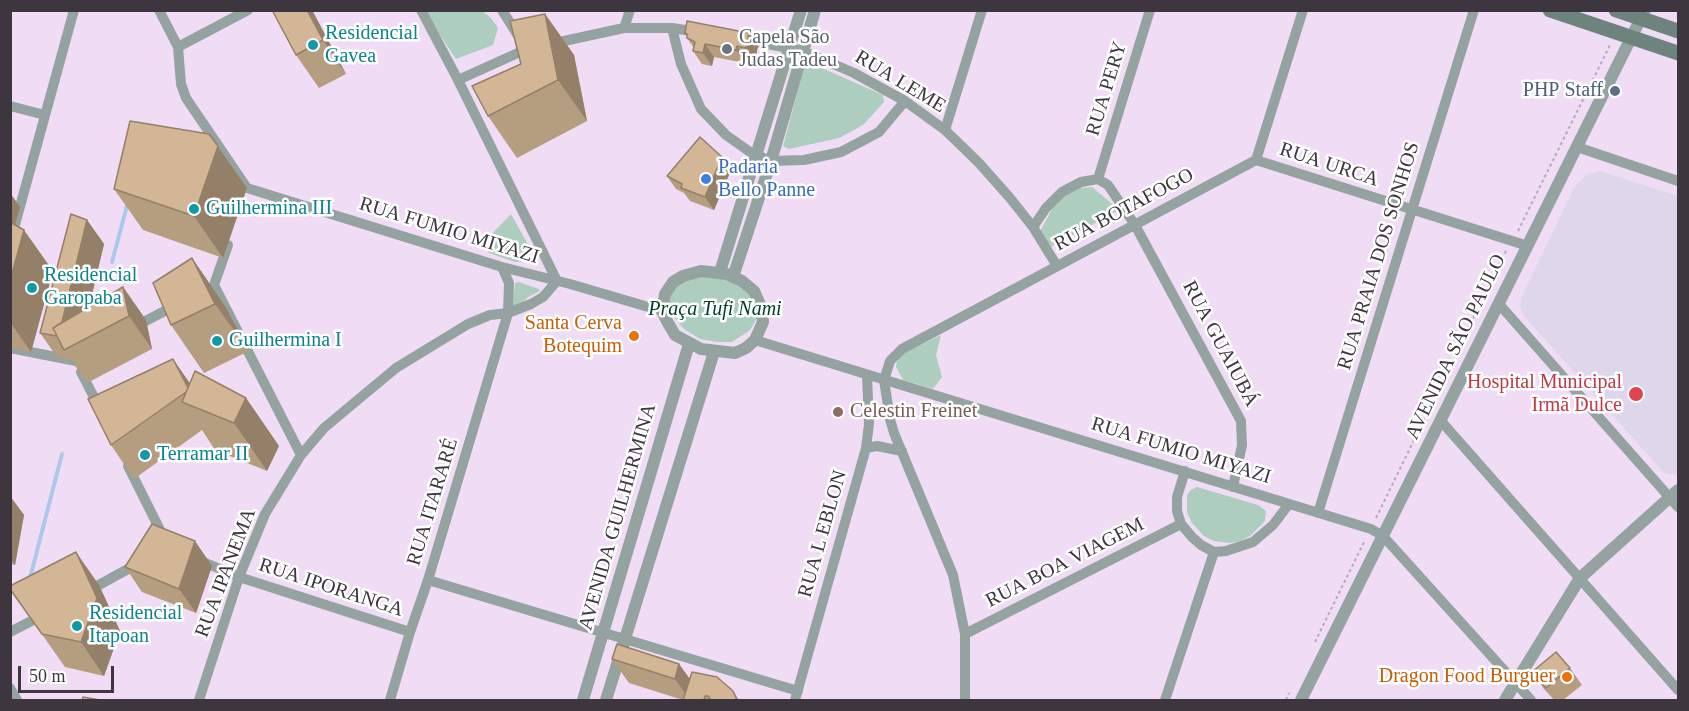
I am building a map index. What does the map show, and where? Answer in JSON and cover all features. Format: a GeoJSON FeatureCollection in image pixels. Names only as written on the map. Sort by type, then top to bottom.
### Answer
{"type":"FeatureCollection","features":[{"type":"Feature","properties":{"kind":"main road"},"geometry":{"type":"LineString","coordinates":[[1550,10],[1678,53]]}},
{"type":"Feature","properties":{"kind":"main road"},"geometry":{"type":"LineString","coordinates":[[1616,10],[1643,15],[1678,31]]}},
{"type":"Feature","properties":{"kind":"street"},"geometry":{"type":"LineString","coordinates":[[10,243],[74,10]]}},
{"type":"Feature","properties":{"kind":"street","name":"RUA FUMIO MIYAZI"},"geometry":{"type":"LineString","coordinates":[[159,10],[178,47],[181,84],[186,98],[245,193],[662,311]]}},
{"type":"Feature","properties":{"kind":"street"},"geometry":{"type":"LineString","coordinates":[[178,47],[248,10]]}},
{"type":"Feature","properties":{"kind":"street"},"geometry":{"type":"LineString","coordinates":[[421,10],[557,281]]}},
{"type":"Feature","properties":{"kind":"street"},"geometry":{"type":"LineString","coordinates":[[502,10],[516,32],[520,52]]}},
{"type":"Feature","properties":{"kind":"street"},"geometry":{"type":"LineString","coordinates":[[624,28],[630,10]]}},
{"type":"Feature","properties":{"kind":"street"},"geometry":{"type":"LineString","coordinates":[[720,272],[801,10]]}},
{"type":"Feature","properties":{"kind":"street"},"geometry":{"type":"LineString","coordinates":[[733,276],[771,161],[815,10]]}},
{"type":"Feature","properties":{"kind":"street"},"geometry":{"type":"LineString","coordinates":[[945,130],[982,10]]}},
{"type":"Feature","properties":{"kind":"street","name":"RUA PERY"},"geometry":{"type":"LineString","coordinates":[[1098,179],[1150,10]]}},
{"type":"Feature","properties":{"kind":"street"},"geometry":{"type":"LineString","coordinates":[[1256,160],[1303,10]]}},
{"type":"Feature","properties":{"kind":"street","name":"RUA PRAIA DOS SONHOS"},"geometry":{"type":"LineString","coordinates":[[1318,513],[1474,10]]}},
{"type":"Feature","properties":{"kind":"street","name":"AVENIDA SÃO PAULO"},"geometry":{"type":"LineString","coordinates":[[1301,700],[1643,15]]}},
{"type":"Feature","properties":{"kind":"street"},"geometry":{"type":"LineString","coordinates":[[458,80],[520,52],[624,28],[672,28],[705,33]]}},
{"type":"Feature","properties":{"kind":"street"},"geometry":{"type":"LineString","coordinates":[[672,28],[681,64],[701,109],[726,135],[771,161],[804,160],[841,152],[879,132],[905,101]]}},
{"type":"Feature","properties":{"kind":"street","name":"RUA LEME"},"geometry":{"type":"LineString","coordinates":[[726,36],[803,51],[854,73],[905,101],[945,130],[979,163],[1033,227],[1057,266]]}},
{"type":"Feature","properties":{"kind":"street"},"geometry":{"type":"LineString","coordinates":[[10,106],[45,115]]}},
{"type":"Feature","properties":{"kind":"street"},"geometry":{"type":"LineString","coordinates":[[1577,147],[1678,181]]}},
{"type":"Feature","properties":{"kind":"street","name":"RUA URCA"},"geometry":{"type":"LineString","coordinates":[[1256,160],[1528,246]]}},
{"type":"Feature","properties":{"kind":"street","name":"RUA BOTAFOGO"},"geometry":{"type":"LineString","coordinates":[[884,380],[890,361],[902,349],[1256,160]]}},
{"type":"Feature","properties":{"kind":"street"},"geometry":{"type":"LineString","coordinates":[[1033,227],[1046,208],[1062,192],[1081,182],[1098,179]]}},
{"type":"Feature","properties":{"kind":"street","name":"RUA GUAIUBÁ"},"geometry":{"type":"LineString","coordinates":[[1098,179],[1108,185],[1135,225],[1241,421],[1242,445],[1233,487]]}},
{"type":"Feature","properties":{"kind":"street"},"geometry":{"type":"LineString","coordinates":[[230,238],[210,287],[301,455]]}},
{"type":"Feature","properties":{"kind":"street","name":"RUA ITARARÉ"},"geometry":{"type":"LineString","coordinates":[[390,700],[508,313],[509,283],[502,267]]}},
{"type":"Feature","properties":{"kind":"street"},"geometry":{"type":"LineString","coordinates":[[701,271],[720,272],[733,276],[754,291],[761,307],[763,322],[755,340],[735,352],[714,352],[689,344],[675,335],[662,311],[665,294],[673,282],[683,276],[701,271]]}},
{"type":"Feature","properties":{"kind":"street","name":"RUA IPANEMA"},"geometry":{"type":"LineString","coordinates":[[199,700],[239,577],[265,514],[301,455],[324,428],[396,368],[468,324],[490,315],[508,313],[543,297],[557,281]]}},
{"type":"Feature","properties":{"kind":"street"},"geometry":{"type":"LineString","coordinates":[[127,330],[185,300]]}},
{"type":"Feature","properties":{"kind":"street"},"geometry":{"type":"LineString","coordinates":[[1499,304],[1676,498],[1580,578],[1504,700]]}},
{"type":"Feature","properties":{"kind":"street","name":"RUA FUMIO MIYAZI"},"geometry":{"type":"LineString","coordinates":[[755,340],[1371,529],[1383,536],[1531,700]]}},
{"type":"Feature","properties":{"kind":"street","name":"AVENIDA GUILHERMINA"},"geometry":{"type":"LineString","coordinates":[[583,700],[689,344]]}},
{"type":"Feature","properties":{"kind":"street"},"geometry":{"type":"LineString","coordinates":[[10,348],[80,358],[106,423]]}},
{"type":"Feature","properties":{"kind":"street","name":"AVENIDA GUILHERMINA"},"geometry":{"type":"LineString","coordinates":[[606,700],[714,352]]}},
{"type":"Feature","properties":{"kind":"street","name":"RUA L EBLON"},"geometry":{"type":"LineString","coordinates":[[797,696],[866,448],[869,424],[867,375]]}},
{"type":"Feature","properties":{"kind":"street"},"geometry":{"type":"LineString","coordinates":[[884,380],[890,419],[953,575],[965,634],[965,700]]}},
{"type":"Feature","properties":{"kind":"street"},"geometry":{"type":"LineString","coordinates":[[1441,421],[1678,690]]}},
{"type":"Feature","properties":{"kind":"street"},"geometry":{"type":"LineString","coordinates":[[866,448],[885,446],[902,451]]}},
{"type":"Feature","properties":{"kind":"street"},"geometry":{"type":"LineString","coordinates":[[125,460],[169,548]]}},
{"type":"Feature","properties":{"kind":"street"},"geometry":{"type":"LineString","coordinates":[[1185,471],[1177,497],[1177,511],[1181,524],[1201,545],[1214,552],[1226,551],[1253,542],[1273,525],[1289,504]]}},
{"type":"Feature","properties":{"kind":"street","name":"RUA BOA VIAGEM"},"geometry":{"type":"LineString","coordinates":[[965,634],[1181,524]]}},
{"type":"Feature","properties":{"kind":"street"},"geometry":{"type":"LineString","coordinates":[[1166,700],[1214,552]]}},
{"type":"Feature","properties":{"kind":"street","name":"RUA IPORANGA"},"geometry":{"type":"LineString","coordinates":[[190,557],[239,577],[410,632]]}},
{"type":"Feature","properties":{"kind":"street"},"geometry":{"type":"LineString","coordinates":[[80,595],[149,558]]}},
{"type":"Feature","properties":{"kind":"street"},"geometry":{"type":"LineString","coordinates":[[428,580],[625,637],[797,696]]}},
{"type":"Feature","properties":{"kind":"street"},"geometry":{"type":"LineString","coordinates":[[10,632],[51,610]]}},
{"type":"Feature","properties":{"kind":"street"},"geometry":{"type":"LineString","coordinates":[[10,688],[17,700]]}},
{"type":"Feature","properties":{"kind":"path"},"geometry":{"type":"LineString","coordinates":[[1312,647],[1616,32]]}},
{"type":"Feature","properties":{"kind":"path"},"geometry":{"type":"LineString","coordinates":[[1286,700],[1291,690]]}},
{"type":"Feature","properties":{"kind":"shaded area","name":"Hospital Municipal Irmã Dulce"},"geometry":{"type":"Polygon","coordinates":[[[1600,171],[1678,196],[1677,475],[1664,473],[1524,316],[1520,307],[1521,298],[1574,188],[1587,174],[1600,171]]]}},
{"type":"Feature","properties":{"kind":"green space"},"geometry":{"type":"Polygon","coordinates":[[[428,11],[482,11],[498,28],[493,45],[456,59],[428,17],[428,11]]]}},
{"type":"Feature","properties":{"kind":"green space"},"geometry":{"type":"Polygon","coordinates":[[[806,61],[883,95],[884,102],[864,124],[839,138],[789,149],[783,146],[806,61]]]}},
{"type":"Feature","properties":{"kind":"green space"},"geometry":{"type":"Polygon","coordinates":[[[1092,187],[1119,210],[1051,247],[1039,233],[1055,204],[1062,197],[1081,188],[1092,187]]]}},
{"type":"Feature","properties":{"kind":"green space"},"geometry":{"type":"Polygon","coordinates":[[[511,214],[531,250],[529,257],[522,262],[515,262],[489,253],[482,244],[511,214]]]}},
{"type":"Feature","properties":{"kind":"green space","name":"Praça Tufi Nami"},"geometry":{"type":"Polygon","coordinates":[[[698,275],[729,280],[744,287],[756,303],[757,318],[750,330],[732,342],[717,342],[700,339],[684,329],[672,315],[668,303],[670,288],[698,275]]]}},
{"type":"Feature","properties":{"kind":"green space"},"geometry":{"type":"Polygon","coordinates":[[[519,282],[540,291],[528,297],[517,308],[513,305],[515,283],[519,282]]]}},
{"type":"Feature","properties":{"kind":"green space"},"geometry":{"type":"Polygon","coordinates":[[[941,335],[936,355],[942,377],[933,389],[903,380],[896,367],[902,354],[941,335]]]}},
{"type":"Feature","properties":{"kind":"green space"},"geometry":{"type":"Polygon","coordinates":[[[1197,487],[1258,505],[1266,511],[1265,521],[1250,536],[1240,541],[1230,543],[1214,541],[1204,536],[1192,523],[1187,512],[1187,495],[1197,487]]]}},
{"type":"Feature","properties":{"kind":"building"},"geometry":{"type":"Polygon","coordinates":[[[272,10],[307,10],[323,40],[296,55],[272,10]]]}},
{"type":"Feature","properties":{"kind":"building"},"geometry":{"type":"Polygon","coordinates":[[[545,14],[558,80],[488,116],[472,86],[521,64],[510,21],[545,14]]]}},
{"type":"Feature","properties":{"kind":"building"},"geometry":{"type":"Polygon","coordinates":[[[687,21],[749,33],[746,48],[737,46],[736,50],[705,44],[703,53],[693,51],[695,42],[687,38],[685,33],[687,21]]]}},
{"type":"Feature","properties":{"kind":"building"},"geometry":{"type":"Polygon","coordinates":[[[130,121],[209,134],[218,146],[194,216],[114,189],[130,121]]]}},
{"type":"Feature","properties":{"kind":"building"},"geometry":{"type":"Polygon","coordinates":[[[700,137],[722,157],[705,197],[681,188],[682,184],[667,176],[700,137]]]}},
{"type":"Feature","properties":{"kind":"building"},"geometry":{"type":"Polygon","coordinates":[[[71,214],[87,220],[62,322],[53,328],[57,336],[40,333],[71,214]]]}},
{"type":"Feature","properties":{"kind":"building"},"geometry":{"type":"Polygon","coordinates":[[[10,222],[24,230],[10,281],[10,222]]]}},
{"type":"Feature","properties":{"kind":"building"},"geometry":{"type":"Polygon","coordinates":[[[192,258],[215,304],[171,325],[153,283],[192,258]]]}},
{"type":"Feature","properties":{"kind":"building"},"geometry":{"type":"Polygon","coordinates":[[[123,287],[129,316],[64,350],[53,328],[123,287]]]}},
{"type":"Feature","properties":{"kind":"building"},"geometry":{"type":"Polygon","coordinates":[[[173,359],[188,388],[186,392],[111,445],[88,399],[173,359]]]}},
{"type":"Feature","properties":{"kind":"building"},"geometry":{"type":"Polygon","coordinates":[[[195,371],[246,398],[234,423],[182,402],[195,371]]]}},
{"type":"Feature","properties":{"kind":"building"},"geometry":{"type":"Polygon","coordinates":[[[152,524],[195,541],[179,589],[125,567],[152,524]]]}},
{"type":"Feature","properties":{"kind":"building"},"geometry":{"type":"Polygon","coordinates":[[[76,552],[97,598],[81,642],[42,634],[10,589],[10,586],[76,552]]]}},
{"type":"Feature","properties":{"kind":"building"},"geometry":{"type":"Polygon","coordinates":[[[617,644],[679,664],[675,679],[612,659],[617,644]]]}},
{"type":"Feature","properties":{"kind":"building"},"geometry":{"type":"Polygon","coordinates":[[[1556,652],[1570,668],[1546,688],[1532,672],[1556,652]]]}},
{"type":"Feature","properties":{"kind":"building"},"geometry":{"type":"Polygon","coordinates":[[[692,672],[717,677],[733,691],[737,700],[711,700],[705,696],[704,700],[683,700],[692,672]]]}},
{"type":"Feature","properties":{"kind":"building"},"geometry":{"type":"Polygon","coordinates":[[[83,697],[100,700],[82,700],[83,697]]]}},
{"type":"Feature","properties":{"kind":"waterway"},"geometry":{"type":"LineString","coordinates":[[112,262],[128,202]]}},
{"type":"Feature","properties":{"kind":"waterway"},"geometry":{"type":"LineString","coordinates":[[30,578],[62,454]]}},
{"type":"Feature","properties":{"kind":"place","name":"Residencial Gavea"},"geometry":{"type":"Point","coordinates":[313,45]}},
{"type":"Feature","properties":{"kind":"place","name":"Capela São Judas Tadeu"},"geometry":{"type":"Point","coordinates":[727,49]}},
{"type":"Feature","properties":{"kind":"place","name":"PHP Staff"},"geometry":{"type":"Point","coordinates":[1615,91]}},
{"type":"Feature","properties":{"kind":"place","name":"Padaria Bello Panne"},"geometry":{"type":"Point","coordinates":[706,179]}},
{"type":"Feature","properties":{"kind":"place","name":"Guilhermina III"},"geometry":{"type":"Point","coordinates":[194,209]}},
{"type":"Feature","properties":{"kind":"place","name":"Residencial Garopaba"},"geometry":{"type":"Point","coordinates":[32,288]}},
{"type":"Feature","properties":{"kind":"place","name":"Santa Cerva Botequim"},"geometry":{"type":"Point","coordinates":[634,336]}},
{"type":"Feature","properties":{"kind":"place","name":"Guilhermina I"},"geometry":{"type":"Point","coordinates":[217,341]}},
{"type":"Feature","properties":{"kind":"place","name":"Hospital Municipal Irmã Dulce"},"geometry":{"type":"Point","coordinates":[1636,394]}},
{"type":"Feature","properties":{"kind":"place","name":"Celestin Freinet"},"geometry":{"type":"Point","coordinates":[838,412]}},
{"type":"Feature","properties":{"kind":"place","name":"Terramar II"},"geometry":{"type":"Point","coordinates":[145,455]}},
{"type":"Feature","properties":{"kind":"place","name":"Residencial Itapoan"},"geometry":{"type":"Point","coordinates":[77,626]}},
{"type":"Feature","properties":{"kind":"place","name":"Dragon Food Burguer"},"geometry":{"type":"Point","coordinates":[1567,677]}}]}
